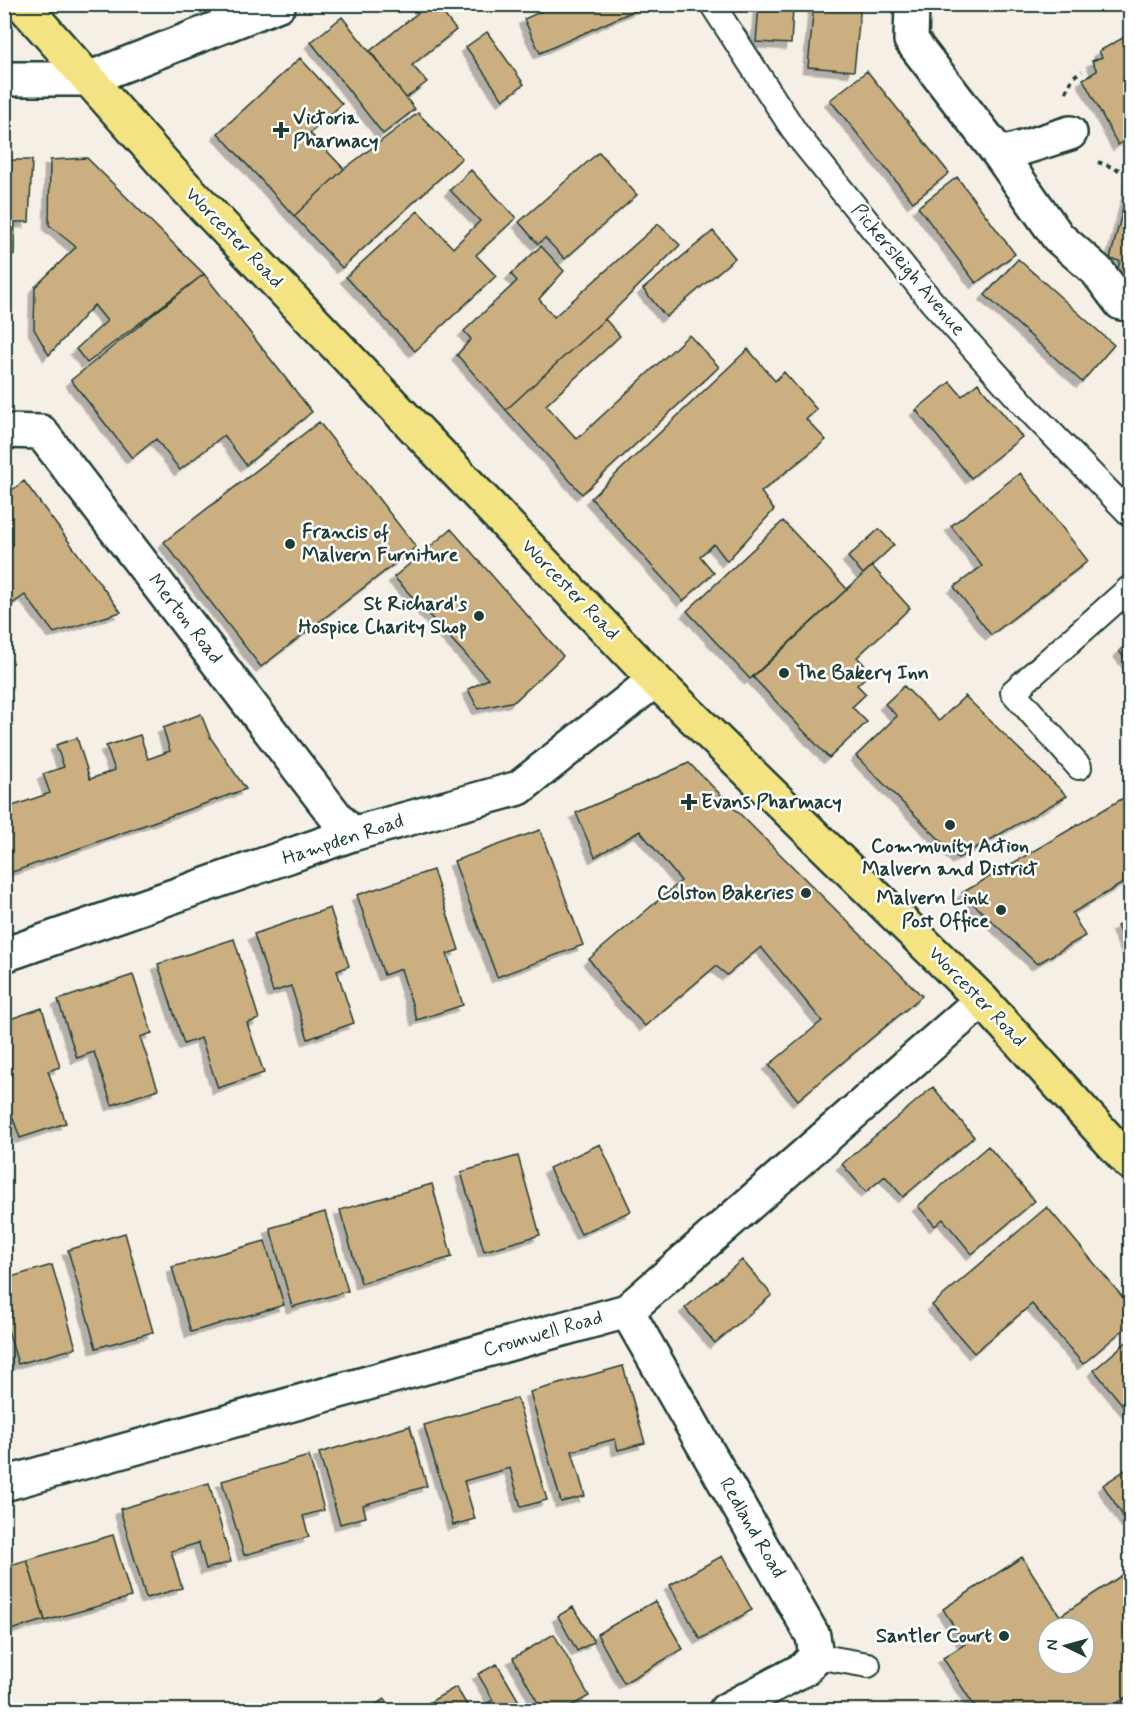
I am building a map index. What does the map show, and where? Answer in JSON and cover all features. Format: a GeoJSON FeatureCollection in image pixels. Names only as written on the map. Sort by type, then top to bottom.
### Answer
{"type":"FeatureCollection","features":[{"type":"Feature","properties":{"kind":"highway","name":"Worcester Road"},"geometry":{"type":"LineString","coordinates":[[22,4],[172,173],[655,680],[982,1000],[1131,1163]]}},
{"type":"Feature","properties":{"kind":"street"},"geometry":{"type":"LineString","coordinates":[[4,80],[88,79],[279,4]]}},
{"type":"Feature","properties":{"kind":"street"},"geometry":{"type":"LineString","coordinates":[[912,4],[911,40],[1000,154],[1058,237],[1097,271],[1121,303]]}},
{"type":"Feature","properties":{"kind":"street"},"geometry":{"type":"LineString","coordinates":[[1000,154],[1070,133]]}},
{"type":"Feature","properties":{"kind":"street","name":"Merton Road"},"geometry":{"type":"LineString","coordinates":[[4,431],[41,432],[352,834]]}},
{"type":"Feature","properties":{"kind":"street","name":"Hampden Road"},"geometry":{"type":"LineString","coordinates":[[4,955],[352,834],[519,788],[655,680]]}},
{"type":"Feature","properties":{"kind":"street","name":"Cromwell Road"},"geometry":{"type":"LineString","coordinates":[[4,1484],[627,1311],[982,1000]]}},
{"type":"Feature","properties":{"kind":"street","name":"Redland Road"},"geometry":{"type":"LineString","coordinates":[[627,1311],[813,1636],[816,1656]]}},
{"type":"Feature","properties":{"kind":"street"},"geometry":{"type":"LineString","coordinates":[[726,1710],[804,1669],[816,1656]]}},
{"type":"Feature","properties":{"kind":"lane","name":"Pickersleigh Avenue"},"geometry":{"type":"LineString","coordinates":[[712,4],[797,135],[925,292],[1026,408],[1131,514]]}},
{"type":"Feature","properties":{"kind":"lane"},"geometry":{"type":"LineString","coordinates":[[1079,767],[1013,692],[1131,588]]}},
{"type":"Feature","properties":{"kind":"lane"},"geometry":{"type":"LineString","coordinates":[[816,1656],[868,1665]]}},
{"type":"Feature","properties":{"kind":"building"},"geometry":{"type":"Polygon","coordinates":[[[429,4],[436,4],[456,30],[412,65],[427,82],[406,98],[370,51],[429,4]]]}},
{"type":"Feature","properties":{"kind":"building"},"geometry":{"type":"Polygon","coordinates":[[[539,4],[649,4],[540,53],[524,19],[542,11],[539,4]]]}},
{"type":"Feature","properties":{"kind":"building"},"geometry":{"type":"Polygon","coordinates":[[[814,4],[861,4],[854,71],[808,67],[814,4]]]}},
{"type":"Feature","properties":{"kind":"building"},"geometry":{"type":"Polygon","coordinates":[[[759,5],[793,8],[791,44],[756,42],[759,5]]]}},
{"type":"Feature","properties":{"kind":"building"},"geometry":{"type":"Polygon","coordinates":[[[342,17],[415,109],[383,134],[311,42],[342,17]]]}},
{"type":"Feature","properties":{"kind":"building"},"geometry":{"type":"Polygon","coordinates":[[[487,32],[524,84],[503,100],[466,47],[487,32]]]}},
{"type":"Feature","properties":{"kind":"building"},"geometry":{"type":"Polygon","coordinates":[[[1130,34],[1130,137],[1118,145],[1083,79],[1097,71],[1092,61],[1102,57],[1099,51],[1130,34]]]}},
{"type":"Feature","properties":{"kind":"building"},"geometry":{"type":"Polygon","coordinates":[[[300,58],[342,104],[310,133],[344,169],[294,216],[218,133],[300,58]]]}},
{"type":"Feature","properties":{"kind":"building"},"geometry":{"type":"Polygon","coordinates":[[[867,71],[949,173],[913,202],[830,100],[867,71]]]}},
{"type":"Feature","properties":{"kind":"building"},"geometry":{"type":"Polygon","coordinates":[[[418,113],[462,158],[342,268],[294,216],[344,169],[418,113]]]}},
{"type":"Feature","properties":{"kind":"building"},"geometry":{"type":"Polygon","coordinates":[[[599,152],[637,195],[565,259],[545,238],[538,244],[519,222],[599,152]]]}},
{"type":"Feature","properties":{"kind":"building"},"geometry":{"type":"Polygon","coordinates":[[[87,158],[204,274],[87,363],[76,349],[107,321],[94,305],[49,355],[34,329],[35,287],[76,247],[49,225],[50,160],[87,158]]]}},
{"type":"Feature","properties":{"kind":"building"},"geometry":{"type":"Polygon","coordinates":[[[4,160],[32,160],[29,222],[15,222],[14,255],[4,254],[4,160]]]}},
{"type":"Feature","properties":{"kind":"building"},"geometry":{"type":"Polygon","coordinates":[[[471,170],[516,218],[476,255],[496,276],[415,351],[346,277],[418,211],[453,248],[480,221],[450,190],[471,170]]]}},
{"type":"Feature","properties":{"kind":"building"},"geometry":{"type":"Polygon","coordinates":[[[957,177],[1015,254],[976,283],[918,207],[957,177]]]}},
{"type":"Feature","properties":{"kind":"building"},"geometry":{"type":"Polygon","coordinates":[[[1130,182],[1130,288],[1114,283],[1120,261],[1110,259],[1130,182]]]}},
{"type":"Feature","properties":{"kind":"building"},"geometry":{"type":"Polygon","coordinates":[[[658,224],[680,245],[605,319],[506,410],[457,355],[471,339],[464,331],[517,281],[511,274],[541,246],[564,271],[539,299],[554,317],[658,224]]]}},
{"type":"Feature","properties":{"kind":"building"},"geometry":{"type":"Polygon","coordinates":[[[713,231],[735,258],[666,317],[643,289],[713,231]]]}},
{"type":"Feature","properties":{"kind":"building"},"geometry":{"type":"Polygon","coordinates":[[[1018,259],[1114,345],[1082,382],[985,295],[1018,259]]]}},
{"type":"Feature","properties":{"kind":"building"},"geometry":{"type":"Polygon","coordinates":[[[204,274],[312,412],[246,465],[224,435],[180,470],[156,439],[132,458],[71,380],[204,274]]]}},
{"type":"Feature","properties":{"kind":"building"},"geometry":{"type":"Polygon","coordinates":[[[605,319],[620,336],[546,405],[577,439],[689,335],[719,367],[582,494],[506,410],[605,319]]]}},
{"type":"Feature","properties":{"kind":"building"},"geometry":{"type":"Polygon","coordinates":[[[748,349],[775,381],[784,372],[817,410],[806,419],[826,440],[761,492],[774,510],[727,561],[714,544],[700,556],[714,573],[683,601],[591,498],[748,349]]]}},
{"type":"Feature","properties":{"kind":"building"},"geometry":{"type":"Polygon","coordinates":[[[950,382],[962,396],[978,383],[1022,437],[971,478],[916,410],[950,382]]]}},
{"type":"Feature","properties":{"kind":"building","name":"Francis of Malvern Furniture"},"geometry":{"type":"Polygon","coordinates":[[[319,422],[416,547],[261,667],[164,542],[319,422]]]}},
{"type":"Feature","properties":{"kind":"building"},"geometry":{"type":"Polygon","coordinates":[[[1020,473],[1088,561],[991,635],[954,587],[982,566],[951,526],[1020,473]]]}},
{"type":"Feature","properties":{"kind":"building"},"geometry":{"type":"Polygon","coordinates":[[[24,481],[121,612],[54,633],[25,595],[9,606],[4,601],[4,496],[24,481]]]}},
{"type":"Feature","properties":{"kind":"building"},"geometry":{"type":"Polygon","coordinates":[[[783,521],[847,589],[750,679],[687,611],[783,521]]]}},
{"type":"Feature","properties":{"kind":"building","name":"St Richard's Hospice Charity Shop"},"geometry":{"type":"Polygon","coordinates":[[[451,529],[563,656],[515,701],[478,709],[468,689],[488,679],[394,577],[451,529]]]}},
{"type":"Feature","properties":{"kind":"building"},"geometry":{"type":"Polygon","coordinates":[[[879,529],[894,545],[863,574],[848,557],[879,529]]]}},
{"type":"Feature","properties":{"kind":"building"},"geometry":{"type":"Polygon","coordinates":[[[872,566],[910,608],[857,657],[871,672],[857,685],[866,694],[852,707],[867,722],[829,758],[753,677],[872,566]]]}},
{"type":"Feature","properties":{"kind":"building"},"geometry":{"type":"Polygon","coordinates":[[[1130,641],[1130,665],[1119,651],[1130,641]]]}},
{"type":"Feature","properties":{"kind":"building"},"geometry":{"type":"Polygon","coordinates":[[[904,686],[939,721],[965,696],[1067,796],[958,858],[856,756],[897,716],[885,704],[904,686]]]}},
{"type":"Feature","properties":{"kind":"building"},"geometry":{"type":"Polygon","coordinates":[[[201,714],[210,737],[246,789],[4,875],[4,809],[50,793],[43,774],[64,767],[56,745],[77,738],[90,779],[115,770],[106,746],[140,735],[148,759],[170,751],[163,728],[201,714]]]}},
{"type":"Feature","properties":{"kind":"building"},"geometry":{"type":"Polygon","coordinates":[[[689,763],[922,996],[798,1100],[769,1065],[822,1021],[761,947],[727,975],[716,966],[645,1026],[617,996],[589,959],[681,881],[640,831],[595,857],[576,813],[689,763]]]}},
{"type":"Feature","properties":{"kind":"building"},"geometry":{"type":"Polygon","coordinates":[[[1130,794],[1130,879],[1072,913],[1085,936],[1037,964],[962,893],[1130,794]]]}},
{"type":"Feature","properties":{"kind":"building"},"geometry":{"type":"Polygon","coordinates":[[[540,830],[583,945],[497,977],[454,861],[540,830]]]}},
{"type":"Feature","properties":{"kind":"building"},"geometry":{"type":"Polygon","coordinates":[[[433,870],[459,950],[447,954],[463,1005],[417,1020],[401,969],[384,975],[357,895],[433,870]]]}},
{"type":"Feature","properties":{"kind":"building"},"geometry":{"type":"Polygon","coordinates":[[[330,908],[349,966],[337,971],[354,1023],[308,1039],[291,986],[273,992],[254,934],[330,908]]]}},
{"type":"Feature","properties":{"kind":"building"},"geometry":{"type":"Polygon","coordinates":[[[1130,919],[1130,954],[1117,926],[1130,919]]]}},
{"type":"Feature","properties":{"kind":"building"},"geometry":{"type":"Polygon","coordinates":[[[234,939],[259,1019],[247,1023],[264,1073],[218,1088],[201,1038],[184,1044],[158,964],[234,939]]]}},
{"type":"Feature","properties":{"kind":"building"},"geometry":{"type":"Polygon","coordinates":[[[133,975],[152,1033],[140,1037],[158,1089],[112,1105],[94,1052],[77,1058],[58,1000],[133,975]]]}},
{"type":"Feature","properties":{"kind":"building"},"geometry":{"type":"Polygon","coordinates":[[[42,1008],[60,1067],[48,1071],[66,1123],[20,1138],[4,1093],[4,1021],[42,1008]]]}},
{"type":"Feature","properties":{"kind":"building"},"geometry":{"type":"Polygon","coordinates":[[[933,1087],[974,1137],[903,1197],[885,1176],[866,1192],[842,1164],[933,1087]]]}},
{"type":"Feature","properties":{"kind":"building"},"geometry":{"type":"Polygon","coordinates":[[[600,1144],[631,1211],[581,1234],[549,1168],[600,1144]]]}},
{"type":"Feature","properties":{"kind":"building"},"geometry":{"type":"Polygon","coordinates":[[[988,1146],[1035,1201],[972,1254],[943,1219],[935,1226],[918,1206],[988,1146]]]}},
{"type":"Feature","properties":{"kind":"building"},"geometry":{"type":"Polygon","coordinates":[[[518,1156],[540,1235],[484,1251],[461,1172],[518,1156]]]}},
{"type":"Feature","properties":{"kind":"building"},"geometry":{"type":"Polygon","coordinates":[[[432,1184],[452,1257],[361,1283],[340,1210],[432,1184]]]}},
{"type":"Feature","properties":{"kind":"building"},"geometry":{"type":"Polygon","coordinates":[[[1047,1207],[1130,1306],[1130,1324],[1083,1364],[1032,1304],[974,1353],[932,1305],[1047,1207]]]}},
{"type":"Feature","properties":{"kind":"building"},"geometry":{"type":"Polygon","coordinates":[[[325,1212],[348,1291],[292,1307],[270,1228],[325,1212]]]}},
{"type":"Feature","properties":{"kind":"building"},"geometry":{"type":"Polygon","coordinates":[[[125,1233],[153,1332],[96,1348],[68,1250],[125,1233]]]}},
{"type":"Feature","properties":{"kind":"building"},"geometry":{"type":"Polygon","coordinates":[[[265,1241],[284,1305],[191,1332],[172,1267],[265,1241]]]}},
{"type":"Feature","properties":{"kind":"building"},"geometry":{"type":"Polygon","coordinates":[[[742,1260],[772,1295],[715,1343],[685,1308],[742,1260]]]}},
{"type":"Feature","properties":{"kind":"building"},"geometry":{"type":"Polygon","coordinates":[[[52,1265],[76,1348],[18,1364],[4,1317],[4,1279],[52,1265]]]}},
{"type":"Feature","properties":{"kind":"building"},"geometry":{"type":"Polygon","coordinates":[[[1130,1339],[1130,1414],[1094,1370],[1130,1339]]]}},
{"type":"Feature","properties":{"kind":"building"},"geometry":{"type":"Polygon","coordinates":[[[623,1366],[645,1443],[618,1450],[615,1439],[572,1451],[585,1496],[561,1502],[530,1392],[623,1366]]]}},
{"type":"Feature","properties":{"kind":"building"},"geometry":{"type":"Polygon","coordinates":[[[517,1398],[547,1500],[521,1507],[510,1468],[464,1481],[475,1519],[453,1525],[424,1425],[517,1398]]]}},
{"type":"Feature","properties":{"kind":"building"},"geometry":{"type":"Polygon","coordinates":[[[410,1426],[427,1486],[363,1505],[366,1517],[340,1524],[319,1453],[410,1426]]]}},
{"type":"Feature","properties":{"kind":"building"},"geometry":{"type":"Polygon","coordinates":[[[309,1456],[324,1510],[303,1516],[309,1537],[244,1555],[222,1481],[309,1456]]]}},
{"type":"Feature","properties":{"kind":"building"},"geometry":{"type":"Polygon","coordinates":[[[1130,1467],[1130,1520],[1127,1522],[1103,1485],[1130,1467]]]}},
{"type":"Feature","properties":{"kind":"building"},"geometry":{"type":"Polygon","coordinates":[[[209,1483],[231,1562],[206,1569],[199,1543],[171,1551],[182,1588],[146,1598],[120,1509],[209,1483]]]}},
{"type":"Feature","properties":{"kind":"building"},"geometry":{"type":"Polygon","coordinates":[[[113,1535],[131,1597],[45,1621],[27,1560],[113,1535]]]}},
{"type":"Feature","properties":{"kind":"building"},"geometry":{"type":"Polygon","coordinates":[[[722,1556],[752,1610],[700,1639],[670,1585],[722,1556]]]}},
{"type":"Feature","properties":{"kind":"building","name":"Santler Court"},"geometry":{"type":"Polygon","coordinates":[[[1022,1557],[1060,1616],[1130,1570],[1130,1695],[1107,1710],[977,1710],[943,1658],[965,1644],[943,1609],[1022,1557]]]}},
{"type":"Feature","properties":{"kind":"building"},"geometry":{"type":"Polygon","coordinates":[[[27,1560],[45,1620],[4,1632],[4,1567],[27,1560]]]}},
{"type":"Feature","properties":{"kind":"building"},"geometry":{"type":"Polygon","coordinates":[[[655,1601],[683,1649],[624,1683],[597,1634],[655,1601]]]}},
{"type":"Feature","properties":{"kind":"building"},"geometry":{"type":"Polygon","coordinates":[[[573,1607],[594,1642],[577,1651],[558,1616],[573,1607]]]}},
{"type":"Feature","properties":{"kind":"building"},"geometry":{"type":"Polygon","coordinates":[[[554,1634],[589,1696],[564,1710],[542,1710],[513,1658],[554,1634]]]}},
{"type":"Feature","properties":{"kind":"building"},"geometry":{"type":"Polygon","coordinates":[[[497,1664],[524,1710],[475,1710],[493,1700],[478,1674],[497,1664]]]}},
{"type":"Feature","properties":{"kind":"building"},"geometry":{"type":"Polygon","coordinates":[[[456,1687],[470,1710],[422,1710],[421,1707],[456,1687]]]}},
{"type":"Feature","properties":{"kind":"building"},"geometry":{"type":"Polygon","coordinates":[[[385,1699],[391,1710],[365,1710],[385,1699]]]}},
{"type":"Feature","properties":{"kind":"place","name":"Victoria Pharmacy"},"geometry":{"type":"Point","coordinates":[281,130]}},
{"type":"Feature","properties":{"kind":"place","name":"Francis of Malvern Furniture"},"geometry":{"type":"Point","coordinates":[290,544]}},
{"type":"Feature","properties":{"kind":"place","name":"St Richard's Hospice Charity Shop"},"geometry":{"type":"Point","coordinates":[479,616]}},
{"type":"Feature","properties":{"kind":"place","name":"The Bakery Inn"},"geometry":{"type":"Point","coordinates":[784,673]}},
{"type":"Feature","properties":{"kind":"place","name":"Evans Pharmacy"},"geometry":{"type":"Point","coordinates":[689,802]}},
{"type":"Feature","properties":{"kind":"place","name":"Community Action Malvern and District"},"geometry":{"type":"Point","coordinates":[950,825]}},
{"type":"Feature","properties":{"kind":"place","name":"Colston Bakeries"},"geometry":{"type":"Point","coordinates":[806,893]}},
{"type":"Feature","properties":{"kind":"place","name":"Malvern Link Post Office"},"geometry":{"type":"Point","coordinates":[1001,910]}},
{"type":"Feature","properties":{"kind":"place","name":"Santler Court"},"geometry":{"type":"Point","coordinates":[1004,1636]}}]}
